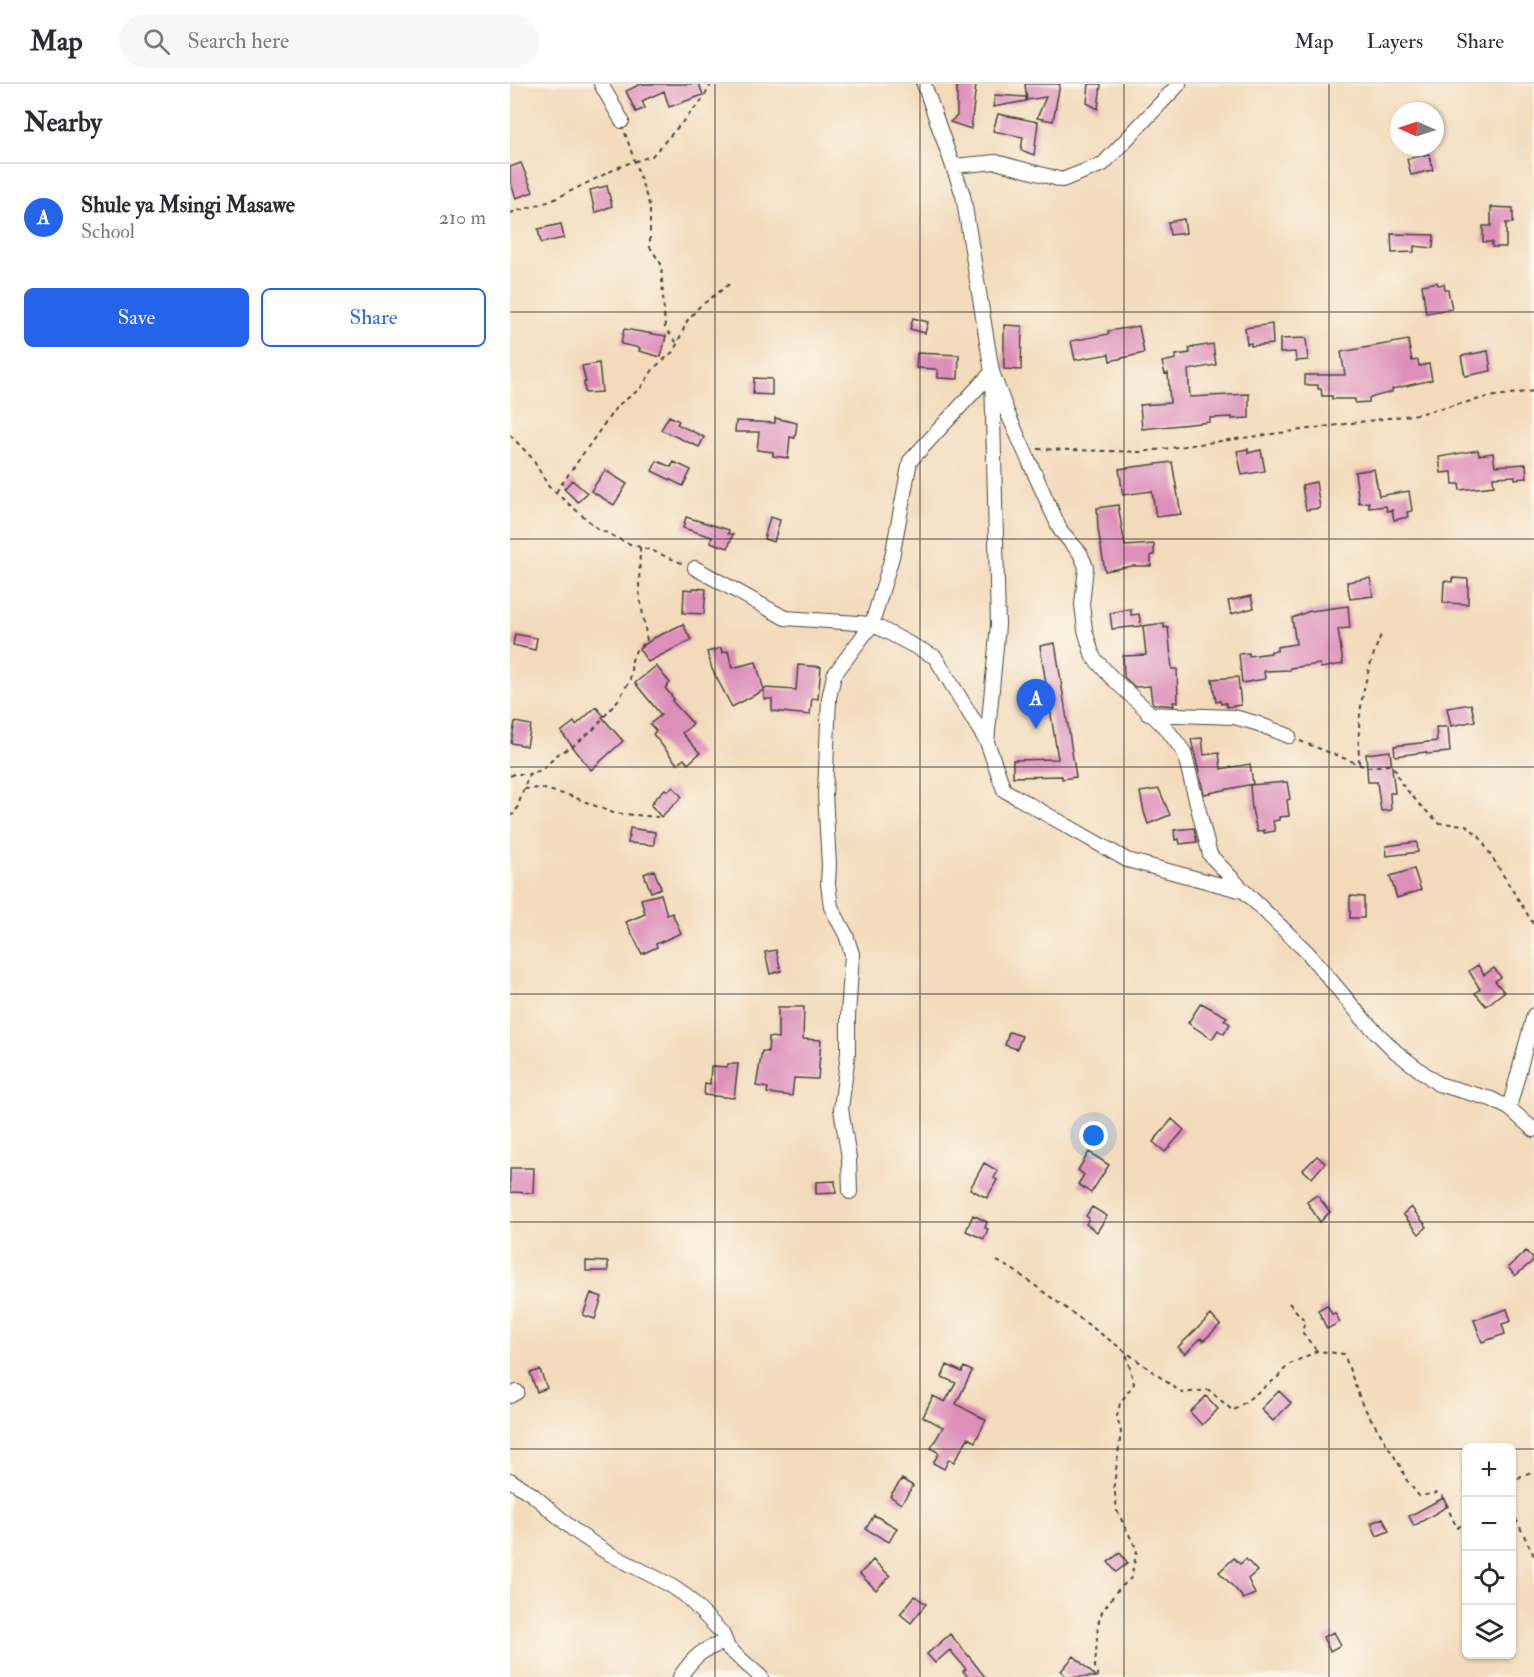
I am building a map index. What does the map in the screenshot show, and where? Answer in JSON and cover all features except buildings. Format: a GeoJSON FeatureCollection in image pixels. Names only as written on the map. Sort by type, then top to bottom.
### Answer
{"type":"FeatureCollection","features":[{"type":"Feature","properties":{"kind":"street"},"geometry":{"type":"LineString","coordinates":[[601,84],[622,121]]}},
{"type":"Feature","properties":{"kind":"street"},"geometry":{"type":"LineString","coordinates":[[924,84],[963,195],[992,372],[998,625],[987,742]]}},
{"type":"Feature","properties":{"kind":"street"},"geometry":{"type":"LineString","coordinates":[[954,166],[996,162],[1062,180],[1103,164],[1179,84]]}},
{"type":"Feature","properties":{"kind":"street"},"geometry":{"type":"LineString","coordinates":[[992,372],[1023,448],[1061,531],[1080,553],[1086,567],[1082,603],[1085,630],[1094,657],[1148,714],[1166,728],[1184,752],[1210,855],[1308,953],[1364,1020],[1396,1052],[1438,1084],[1491,1099],[1509,1108],[1534,1130]]}},
{"type":"Feature","properties":{"kind":"street"},"geometry":{"type":"LineString","coordinates":[[850,1192],[849,1158],[841,1109],[848,1053],[852,954],[846,935],[831,907],[828,884],[825,794],[829,698],[834,675],[872,624],[892,557],[910,461],[992,372]]}},
{"type":"Feature","properties":{"kind":"street"},"geometry":{"type":"LineString","coordinates":[[695,568],[785,618],[872,624],[935,657],[987,742],[1004,790],[1127,860],[1244,891]]}},
{"type":"Feature","properties":{"kind":"street"},"geometry":{"type":"LineString","coordinates":[[1148,714],[1234,717],[1289,736]]}},
{"type":"Feature","properties":{"kind":"street"},"geometry":{"type":"LineString","coordinates":[[1509,1108],[1534,1015]]}},
{"type":"Feature","properties":{"kind":"street"},"geometry":{"type":"LineString","coordinates":[[510,1480],[606,1552],[670,1585],[686,1596],[722,1633],[728,1648],[761,1677]]}},
{"type":"Feature","properties":{"kind":"street"},"geometry":{"type":"LineString","coordinates":[[680,1677],[691,1661],[707,1648],[726,1642]]}},
{"type":"Feature","properties":{"kind":"path"},"geometry":{"type":"LineString","coordinates":[[510,213],[551,201],[623,165],[652,156],[703,99],[711,84]]}},
{"type":"Feature","properties":{"kind":"path"},"geometry":{"type":"LineString","coordinates":[[622,121],[650,207],[650,248],[661,264],[665,328],[677,343]]}},
{"type":"Feature","properties":{"kind":"path"},"geometry":{"type":"LineString","coordinates":[[556,492],[617,406],[639,389],[654,368],[674,351],[687,321],[699,307],[731,283]]}},
{"type":"Feature","properties":{"kind":"path"},"geometry":{"type":"LineString","coordinates":[[1023,448],[1141,452],[1418,414],[1488,397],[1534,391]]}},
{"type":"Feature","properties":{"kind":"path"},"geometry":{"type":"LineString","coordinates":[[510,435],[532,458],[549,487],[597,528],[627,543],[695,568]]}},
{"type":"Feature","properties":{"kind":"path"},"geometry":{"type":"LineString","coordinates":[[510,776],[542,770],[558,753],[573,746],[593,730],[619,699],[630,680],[632,660],[636,650],[647,640],[639,590],[640,547]]}},
{"type":"Feature","properties":{"kind":"path"},"geometry":{"type":"LineString","coordinates":[[1359,763],[1358,727],[1361,699],[1372,657],[1382,632]]}},
{"type":"Feature","properties":{"kind":"path"},"geometry":{"type":"LineString","coordinates":[[1289,736],[1366,767],[1389,765],[1396,770],[1400,782],[1439,823],[1466,825],[1479,836],[1534,925]]}},
{"type":"Feature","properties":{"kind":"path"},"geometry":{"type":"LineString","coordinates":[[510,815],[515,813],[529,774]]}},
{"type":"Feature","properties":{"kind":"path"},"geometry":{"type":"LineString","coordinates":[[524,789],[540,788],[571,796],[613,813],[658,817]]}},
{"type":"Feature","properties":{"kind":"path"},"geometry":{"type":"LineString","coordinates":[[997,1261],[1015,1271],[1182,1393],[1209,1390],[1233,1411],[1278,1377],[1288,1365],[1317,1351],[1344,1354],[1362,1404],[1402,1469],[1405,1478],[1419,1496],[1437,1493],[1442,1496],[1457,1528],[1462,1525]]}},
{"type":"Feature","properties":{"kind":"path"},"geometry":{"type":"LineString","coordinates":[[1289,1302],[1305,1321],[1302,1332],[1317,1351]]}},
{"type":"Feature","properties":{"kind":"path"},"geometry":{"type":"LineString","coordinates":[[1098,1677],[1095,1667],[1098,1624],[1102,1612],[1116,1592],[1131,1578],[1137,1550],[1117,1511],[1114,1485],[1121,1432],[1117,1416],[1120,1403],[1134,1384],[1126,1352]]}},
{"type":"Feature","properties":{"kind":"path"},"geometry":{"type":"LineString","coordinates":[[1516,1481],[1521,1476],[1534,1471]]}},
{"type":"Feature","properties":{"kind":"path"},"geometry":{"type":"LineString","coordinates":[[1516,1519],[1534,1556]]}},
{"type":"Feature","properties":{"kind":"place","name":"Shule ya Msingi Masawe"},"geometry":{"type":"Point","coordinates":[1036,729]}}]}
